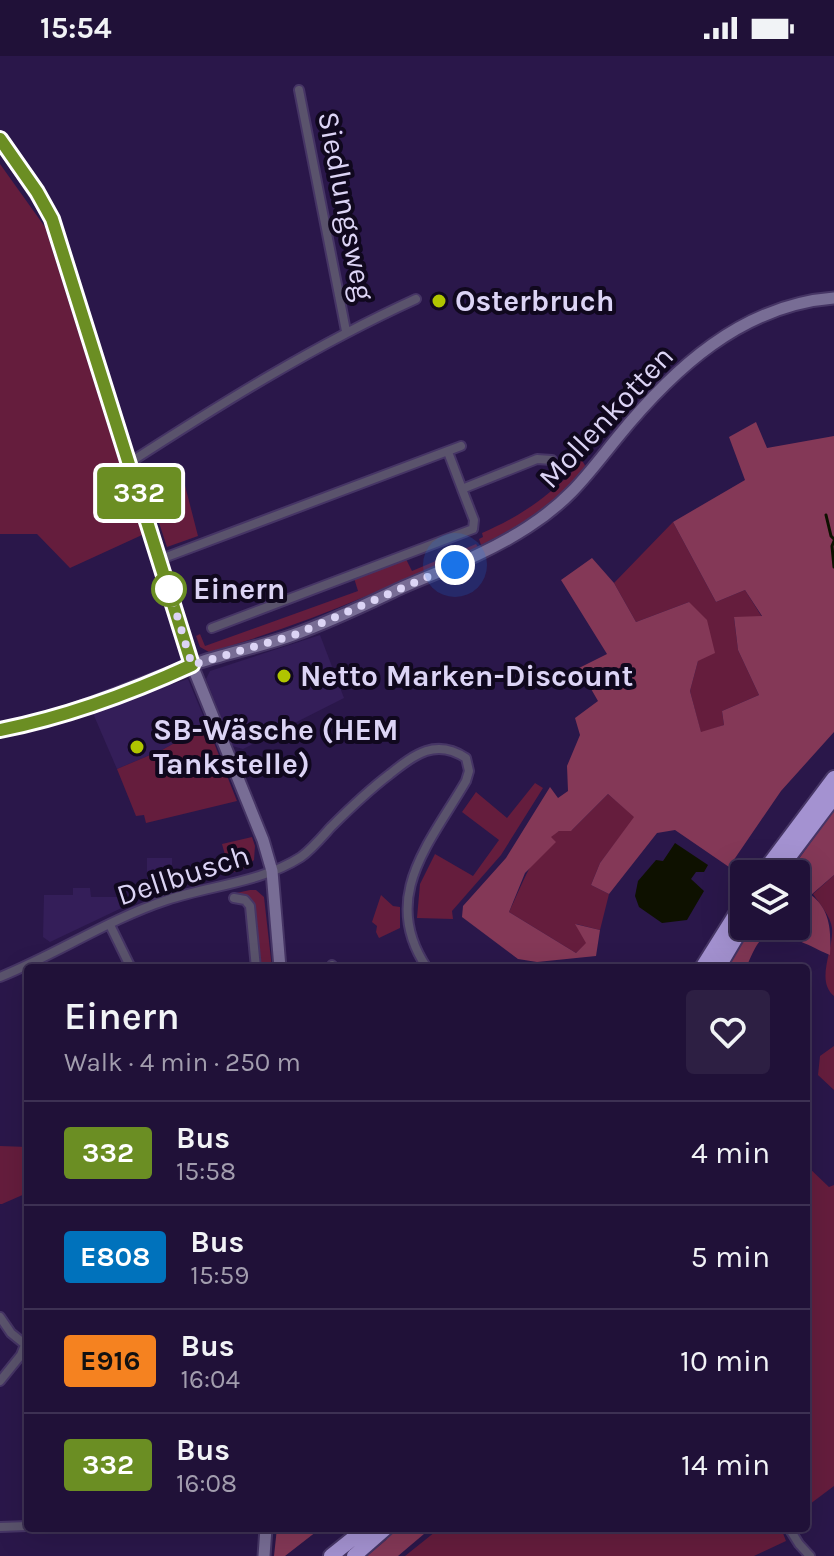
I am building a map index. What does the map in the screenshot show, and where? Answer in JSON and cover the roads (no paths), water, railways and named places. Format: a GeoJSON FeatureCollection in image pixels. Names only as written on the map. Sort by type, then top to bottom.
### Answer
{"type":"FeatureCollection","features":[{"type":"Feature","properties":{"kind":"highway"},"geometry":{"type":"LineString","coordinates":[[772,860],[834,778]]}},
{"type":"Feature","properties":{"kind":"highway"},"geometry":{"type":"LineString","coordinates":[[787,860],[834,797]]}},
{"type":"Feature","properties":{"kind":"highway"},"geometry":{"type":"LineString","coordinates":[[705,964],[730,923]]}},
{"type":"Feature","properties":{"kind":"highway"},"geometry":{"type":"LineString","coordinates":[[720,964],[735,940]]}},
{"type":"Feature","properties":{"kind":"highway"},"geometry":{"type":"LineString","coordinates":[[331,1556],[361,1532]]}},
{"type":"Feature","properties":{"kind":"highway"},"geometry":{"type":"LineString","coordinates":[[354,1556],[381,1532]]}},
{"type":"Feature","properties":{"kind":"main road"},"geometry":{"type":"LineString","coordinates":[[0,139],[52,219],[192,665],[254,815],[272,871],[280,964]]}},
{"type":"Feature","properties":{"kind":"main road","name":"Mollenkotten"},"geometry":{"type":"LineString","coordinates":[[192,665],[294,635],[455,565],[525,529],[558,506],[579,486],[634,419],[687,363],[714,342],[750,320],[782,309],[834,298]]}},
{"type":"Feature","properties":{"kind":"main road"},"geometry":{"type":"LineString","coordinates":[[0,730],[68,713],[192,665]]}},
{"type":"Feature","properties":{"kind":"main road"},"geometry":{"type":"LineString","coordinates":[[264,1554],[266,1532]]}},
{"type":"Feature","properties":{"kind":"street","name":"Siedlungsweg"},"geometry":{"type":"LineString","coordinates":[[299,90],[346,331]]}},
{"type":"Feature","properties":{"kind":"street","name":"Siedlungsweg"},"geometry":{"type":"LineString","coordinates":[[129,463],[346,331],[416,299]]}},
{"type":"Feature","properties":{"kind":"street"},"geometry":{"type":"LineString","coordinates":[[161,559],[461,446]]}},
{"type":"Feature","properties":{"kind":"street"},"geometry":{"type":"LineString","coordinates":[[212,628],[473,529],[474,520],[448,452]]}},
{"type":"Feature","properties":{"kind":"street"},"geometry":{"type":"LineString","coordinates":[[462,489],[537,459],[552,460]]}},
{"type":"Feature","properties":{"kind":"street","name":"Dellbusch"},"geometry":{"type":"LineString","coordinates":[[28,964],[168,899],[272,871],[303,856],[358,800],[413,757],[428,750],[454,750],[466,758],[469,771],[466,781],[417,863],[406,901],[408,928],[424,964]]}},
{"type":"Feature","properties":{"kind":"street","name":"Dellbusch"},"geometry":{"type":"LineString","coordinates":[[234,898],[245,900],[250,906],[256,964]]}},
{"type":"Feature","properties":{"kind":"street","name":"Dellbusch"},"geometry":{"type":"LineString","coordinates":[[110,925],[129,964]]}},
{"type":"Feature","properties":{"kind":"street","name":"Dellbusch"},"geometry":{"type":"LineString","coordinates":[[0,977],[24,966]]}},
{"type":"Feature","properties":{"kind":"street"},"geometry":{"type":"LineString","coordinates":[[0,1317],[11,1333],[24,1344]]}},
{"type":"Feature","properties":{"kind":"street"},"geometry":{"type":"LineString","coordinates":[[0,1381],[24,1350]]}},
{"type":"Feature","properties":{"kind":"street"},"geometry":{"type":"LineString","coordinates":[[0,1527],[24,1526]]}},
{"type":"Feature","properties":{"kind":"street"},"geometry":{"type":"LineString","coordinates":[[792,1532],[810,1556]]}},
{"type":"Feature","properties":{"kind":"waterway"},"geometry":{"type":"LineString","coordinates":[[826,515],[834,539]]}},
{"type":"Feature","properties":{"kind":"waterway"},"geometry":{"type":"LineString","coordinates":[[834,541],[834,567]]}},
{"type":"Feature","properties":{"kind":"place","name":"Osterbruch"},"geometry":{"type":"Point","coordinates":[439,301]}},
{"type":"Feature","properties":{"kind":"place","name":"Einern"},"geometry":{"type":"Point","coordinates":[169,589]}},
{"type":"Feature","properties":{"kind":"place","name":"Netto Marken-Discount"},"geometry":{"type":"Point","coordinates":[284,676]}},
{"type":"Feature","properties":{"kind":"place","name":"SB-Wäsche (HEM Tankstelle)"},"geometry":{"type":"Point","coordinates":[137,747]}}]}
